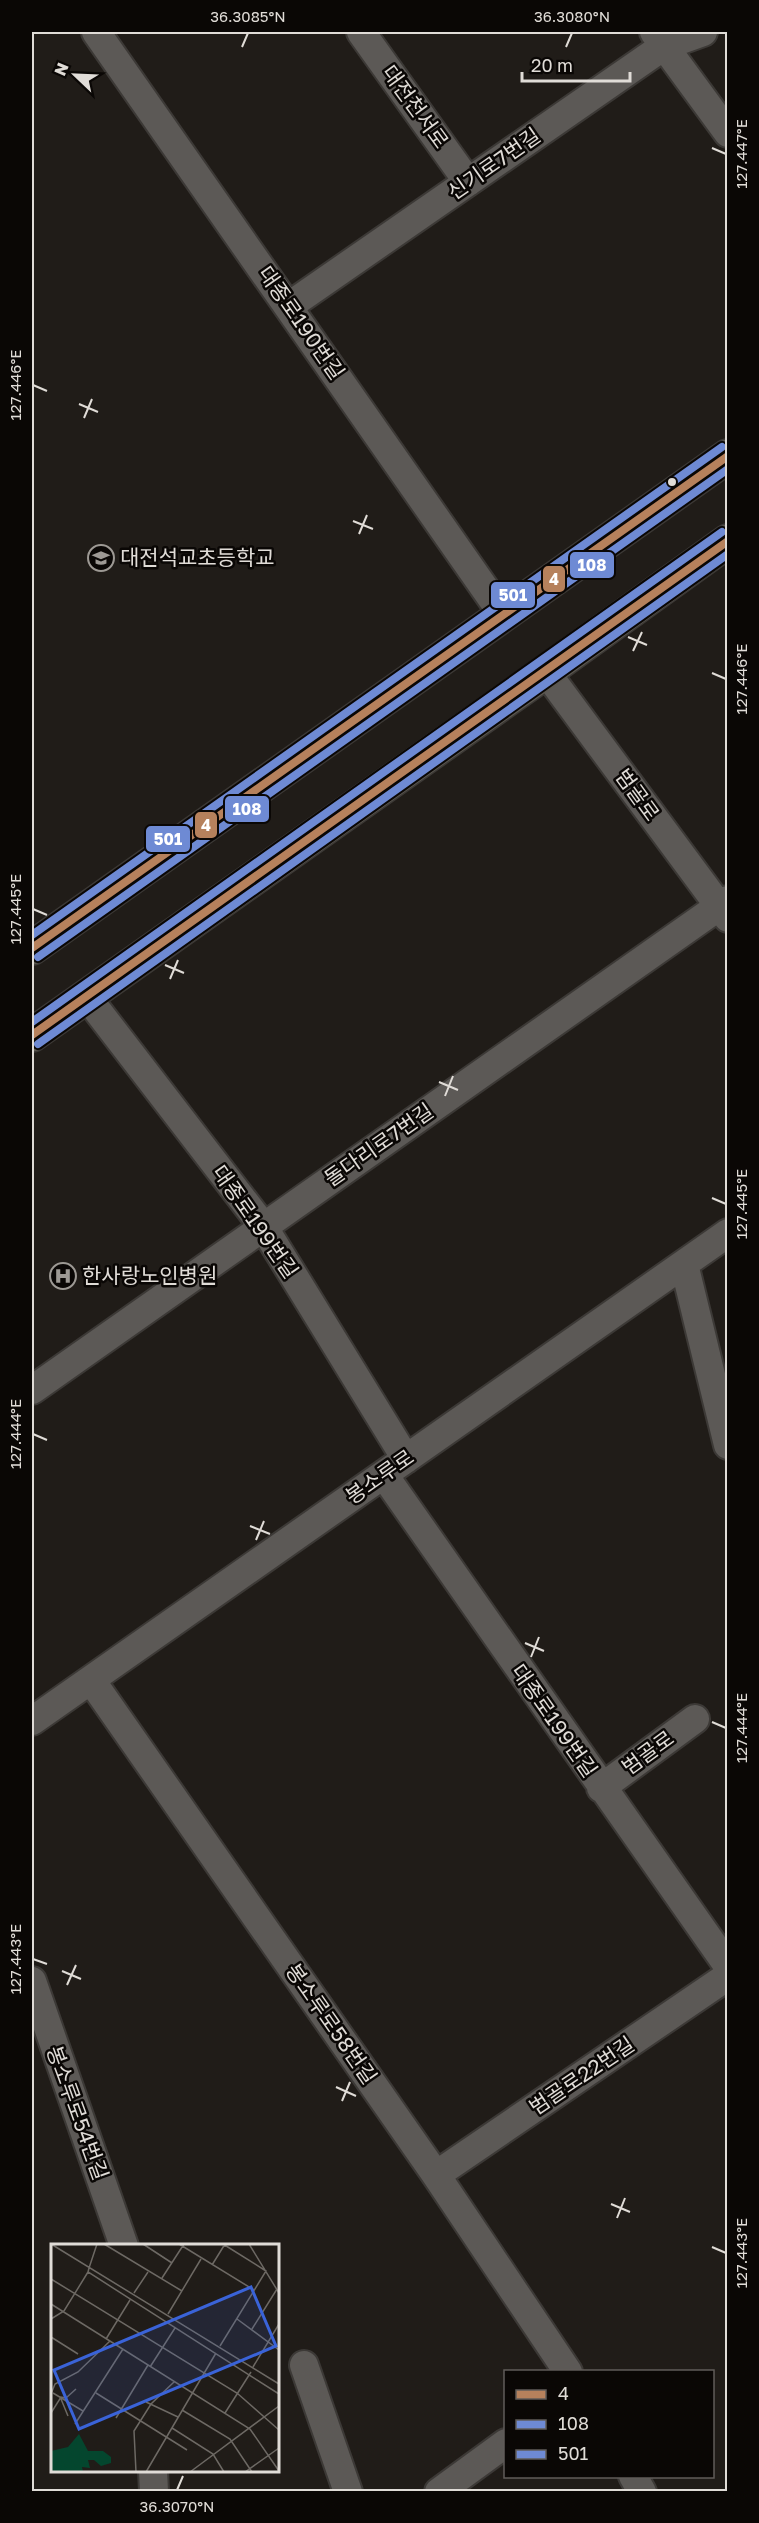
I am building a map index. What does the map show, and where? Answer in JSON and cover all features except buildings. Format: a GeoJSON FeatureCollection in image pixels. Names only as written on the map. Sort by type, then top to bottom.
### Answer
{"type":"FeatureCollection","features":[{"type":"Feature","properties":{"kind":"main road"},"geometry":{"type":"LineString","coordinates":[[32,948],[728,456]]}},
{"type":"Feature","properties":{"kind":"main road"},"geometry":{"type":"LineString","coordinates":[[32,1035],[728,541]]}},
{"type":"Feature","properties":{"kind":"street","name":"대종로190번길"},"geometry":{"type":"LineString","coordinates":[[96,32],[504,616]]}},
{"type":"Feature","properties":{"kind":"street","name":"대전천서로"},"geometry":{"type":"LineString","coordinates":[[361,32],[468,182]]}},
{"type":"Feature","properties":{"kind":"street","name":"신기로7번길"},"geometry":{"type":"LineString","coordinates":[[289,306],[468,182],[659,39],[703,32]]}},
{"type":"Feature","properties":{"kind":"street"},"geometry":{"type":"LineString","coordinates":[[659,39],[728,133]]}},
{"type":"Feature","properties":{"kind":"street","name":"범골로"},"geometry":{"type":"LineString","coordinates":[[546,672],[724,908]]}},
{"type":"Feature","properties":{"kind":"street","name":"돌다리로7번길"},"geometry":{"type":"LineString","coordinates":[[32,1390],[263,1226],[724,908]]}},
{"type":"Feature","properties":{"kind":"street","name":"대종로199번길"},"geometry":{"type":"LineString","coordinates":[[87,997],[263,1226],[395,1467],[601,1788],[728,1966]]}},
{"type":"Feature","properties":{"kind":"street","name":"봉소루로"},"geometry":{"type":"LineString","coordinates":[[32,1721],[728,1233]]}},
{"type":"Feature","properties":{"kind":"street"},"geometry":{"type":"LineString","coordinates":[[684,1264],[728,1445]]}},
{"type":"Feature","properties":{"kind":"street","name":"봉소루로58번길"},"geometry":{"type":"LineString","coordinates":[[91,1680],[436,2175],[567,2370]]}},
{"type":"Feature","properties":{"kind":"street","name":"범골로"},"geometry":{"type":"LineString","coordinates":[[601,1788],[695,1719]]}},
{"type":"Feature","properties":{"kind":"street","name":"범골로22번길"},"geometry":{"type":"LineString","coordinates":[[436,2175],[728,1976]]}},
{"type":"Feature","properties":{"kind":"street","name":"봉소루로54번길"},"geometry":{"type":"LineString","coordinates":[[32,1981],[123,2244]]}},
{"type":"Feature","properties":{"kind":"street"},"geometry":{"type":"LineString","coordinates":[[304,2365],[348,2492]]}},
{"type":"Feature","properties":{"kind":"street"},"geometry":{"type":"LineString","coordinates":[[439,2492],[504,2444]]}},
{"type":"Feature","properties":{"kind":"street"},"geometry":{"type":"LineString","coordinates":[[153,2472],[154,2492]]}},
{"type":"Feature","properties":{"kind":"street"},"geometry":{"type":"LineString","coordinates":[[634,2478],[642,2492]]}},
{"type":"Feature","properties":{"kind":"transit line","name":"501"},"geometry":{"type":"LineString","coordinates":[[32,935],[722,447]]}},
{"type":"Feature","properties":{"kind":"transit line","name":"4"},"geometry":{"type":"LineString","coordinates":[[32,948],[728,456]]}},
{"type":"Feature","properties":{"kind":"transit line","name":"108"},"geometry":{"type":"LineString","coordinates":[[38,957],[728,469]]}},
{"type":"Feature","properties":{"kind":"transit line","name":"501"},"geometry":{"type":"LineString","coordinates":[[32,1022],[722,532]]}},
{"type":"Feature","properties":{"kind":"transit line","name":"4"},"geometry":{"type":"LineString","coordinates":[[32,1035],[728,541]]}},
{"type":"Feature","properties":{"kind":"transit line","name":"108"},"geometry":{"type":"LineString","coordinates":[[38,1044],[728,554]]}},
{"type":"Feature","properties":{"kind":"place","name":"대전석교초등학교"},"geometry":{"type":"Point","coordinates":[101,558]}},
{"type":"Feature","properties":{"kind":"place","name":"한사랑노인병원"},"geometry":{"type":"Point","coordinates":[63,1276]}}]}
